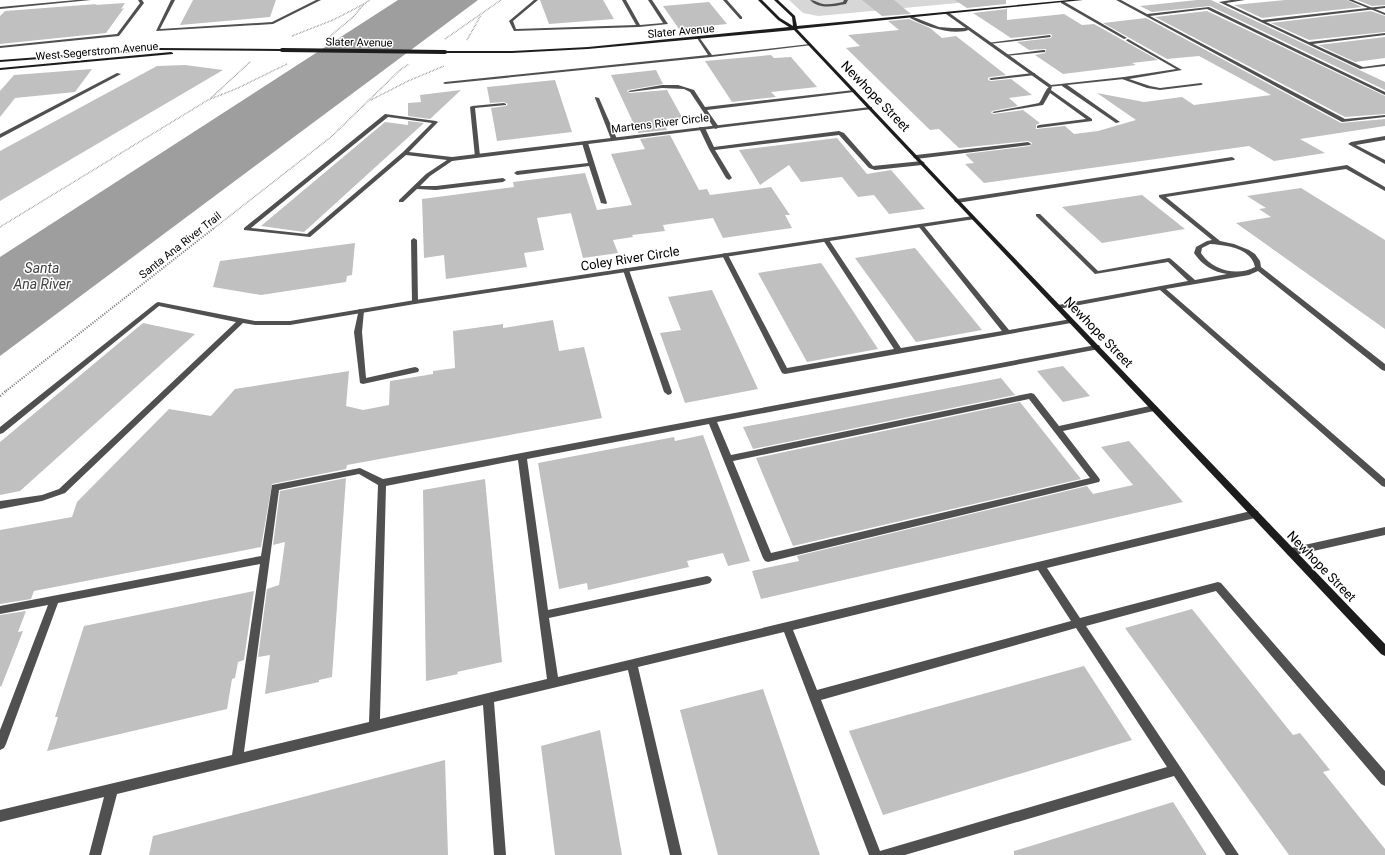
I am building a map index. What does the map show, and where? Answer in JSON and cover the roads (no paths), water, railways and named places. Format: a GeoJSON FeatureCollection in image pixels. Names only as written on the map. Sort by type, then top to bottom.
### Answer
{"type":"FeatureCollection","features":[{"type":"Feature","properties":{"kind":"main road","name":"Newhope Street"},"geometry":{"type":"LineString","coordinates":[[760,0],[778,19],[795,29],[1385,651]]}},
{"type":"Feature","properties":{"kind":"main road","name":"Newhope Street"},"geometry":{"type":"LineString","coordinates":[[776,0],[794,17],[795,29]]}},
{"type":"Feature","properties":{"kind":"main road","name":"Slater Avenue"},"geometry":{"type":"LineString","coordinates":[[282,50],[512,52],[588,48],[1081,0]]}},
{"type":"Feature","properties":{"kind":"main road","name":"West Segerstrom Avenue"},"geometry":{"type":"LineString","coordinates":[[0,61],[130,50],[282,50]]}},
{"type":"Feature","properties":{"kind":"main road","name":"West Segerstrom Avenue"},"geometry":{"type":"LineString","coordinates":[[0,69],[151,56],[196,50]]}},
{"type":"Feature","properties":{"kind":"street"},"geometry":{"type":"LineString","coordinates":[[0,8],[89,0]]}},
{"type":"Feature","properties":{"kind":"street"},"geometry":{"type":"LineString","coordinates":[[0,47],[118,35],[142,3],[140,0]]}},
{"type":"Feature","properties":{"kind":"street"},"geometry":{"type":"LineString","coordinates":[[173,0],[157,30],[273,23],[319,0]]}},
{"type":"Feature","properties":{"kind":"street"},"geometry":{"type":"LineString","coordinates":[[536,0],[511,21],[515,30],[666,24],[650,0]]}},
{"type":"Feature","properties":{"kind":"street"},"geometry":{"type":"LineString","coordinates":[[624,0],[639,26]]}},
{"type":"Feature","properties":{"kind":"street"},"geometry":{"type":"LineString","coordinates":[[725,0],[741,18]]}},
{"type":"Feature","properties":{"kind":"street"},"geometry":{"type":"LineString","coordinates":[[812,0],[816,4],[822,6],[845,3],[846,0]]}},
{"type":"Feature","properties":{"kind":"street"},"geometry":{"type":"LineString","coordinates":[[1118,0],[1344,121],[1385,116]]}},
{"type":"Feature","properties":{"kind":"street"},"geometry":{"type":"LineString","coordinates":[[1216,0],[1362,68],[1385,66]]}},
{"type":"Feature","properties":{"kind":"street"},"geometry":{"type":"LineString","coordinates":[[1221,2],[1243,0]]}},
{"type":"Feature","properties":{"kind":"street"},"geometry":{"type":"LineString","coordinates":[[1350,0],[1385,14]]}},
{"type":"Feature","properties":{"kind":"street"},"geometry":{"type":"LineString","coordinates":[[1049,88],[1180,70],[1062,2]]}},
{"type":"Feature","properties":{"kind":"street"},"geometry":{"type":"LineString","coordinates":[[1261,21],[1385,7]]}},
{"type":"Feature","properties":{"kind":"street"},"geometry":{"type":"LineString","coordinates":[[1146,15],[1208,8],[1385,94]]}},
{"type":"Feature","properties":{"kind":"street"},"geometry":{"type":"LineString","coordinates":[[947,14],[1033,74],[1090,120],[1040,127]]}},
{"type":"Feature","properties":{"kind":"street"},"geometry":{"type":"LineString","coordinates":[[911,17],[925,25],[942,30],[969,29]]}},
{"type":"Feature","properties":{"kind":"street"},"geometry":{"type":"LineString","coordinates":[[1308,43],[1385,34]]}},
{"type":"Feature","properties":{"kind":"street"},"geometry":{"type":"LineString","coordinates":[[989,43],[1050,36]]}},
{"type":"Feature","properties":{"kind":"street"},"geometry":{"type":"LineString","coordinates":[[699,38],[711,56]]}},
{"type":"Feature","properties":{"kind":"street"},"geometry":{"type":"LineString","coordinates":[[445,83],[810,45]]}},
{"type":"Feature","properties":{"kind":"street"},"geometry":{"type":"LineString","coordinates":[[1006,55],[1043,51]]}},
{"type":"Feature","properties":{"kind":"street"},"geometry":{"type":"LineString","coordinates":[[0,136],[119,74]]}},
{"type":"Feature","properties":{"kind":"street"},"geometry":{"type":"LineString","coordinates":[[991,79],[1033,74]]}},
{"type":"Feature","properties":{"kind":"street"},"geometry":{"type":"LineString","coordinates":[[1124,78],[1156,89],[1202,84]]}},
{"type":"Feature","properties":{"kind":"street"},"geometry":{"type":"LineString","coordinates":[[1064,85],[1118,122]]}},
{"type":"Feature","properties":{"kind":"street"},"geometry":{"type":"LineString","coordinates":[[630,91],[671,86],[686,87],[692,91],[716,127]]}},
{"type":"Feature","properties":{"kind":"street"},"geometry":{"type":"LineString","coordinates":[[994,112],[1040,104],[1043,102],[1049,88]]}},
{"type":"Feature","properties":{"kind":"street"},"geometry":{"type":"LineString","coordinates":[[703,109],[854,91]]}},
{"type":"Feature","properties":{"kind":"street"},"geometry":{"type":"LineString","coordinates":[[597,98],[614,139]]}},
{"type":"Feature","properties":{"kind":"street"},"geometry":{"type":"LineString","coordinates":[[477,156],[472,107],[504,104]]}},
{"type":"Feature","properties":{"kind":"street","name":"Martens River Circle"},"geometry":{"type":"LineString","coordinates":[[452,159],[870,108]]}},
{"type":"Feature","properties":{"kind":"street"},"geometry":{"type":"LineString","coordinates":[[405,153],[436,122],[387,115],[246,229],[308,236],[405,153],[452,159]]}},
{"type":"Feature","properties":{"kind":"street"},"geometry":{"type":"LineString","coordinates":[[702,128],[729,178]]}},
{"type":"Feature","properties":{"kind":"street"},"geometry":{"type":"LineString","coordinates":[[712,149],[839,133],[842,134],[871,167],[875,168],[922,163]]}},
{"type":"Feature","properties":{"kind":"street"},"geometry":{"type":"LineString","coordinates":[[1385,138],[1351,144],[1385,162]]}},
{"type":"Feature","properties":{"kind":"street"},"geometry":{"type":"LineString","coordinates":[[585,143],[604,202]]}},
{"type":"Feature","properties":{"kind":"street"},"geometry":{"type":"LineString","coordinates":[[916,157],[1028,144]]}},
{"type":"Feature","properties":{"kind":"street"},"geometry":{"type":"LineString","coordinates":[[401,201],[428,175],[452,159]]}},
{"type":"Feature","properties":{"kind":"street"},"geometry":{"type":"LineString","coordinates":[[957,201],[1232,159]]}},
{"type":"Feature","properties":{"kind":"street"},"geometry":{"type":"LineString","coordinates":[[517,173],[591,164]]}},
{"type":"Feature","properties":{"kind":"street"},"geometry":{"type":"LineString","coordinates":[[1218,242],[1161,196],[1347,167],[1385,190]]}},
{"type":"Feature","properties":{"kind":"street"},"geometry":{"type":"LineString","coordinates":[[416,187],[436,188],[503,180]]}},
{"type":"Feature","properties":{"kind":"street"},"geometry":{"type":"LineString","coordinates":[[1038,215],[1097,273],[1169,260],[1193,282]]}},
{"type":"Feature","properties":{"kind":"street","name":"Coley River Circle"},"geometry":{"type":"LineString","coordinates":[[0,432],[158,304],[255,323],[290,323],[415,302],[973,218]]}},
{"type":"Feature","properties":{"kind":"street"},"geometry":{"type":"LineString","coordinates":[[921,226],[1008,333]]}},
{"type":"Feature","properties":{"kind":"street"},"geometry":{"type":"LineString","coordinates":[[414,240],[415,302]]}},
{"type":"Feature","properties":{"kind":"street"},"geometry":{"type":"LineString","coordinates":[[826,240],[899,351]]}},
{"type":"Feature","properties":{"kind":"street"},"geometry":{"type":"LineString","coordinates":[[1239,274],[1219,270],[1210,266],[1198,256],[1196,251],[1198,247],[1202,244],[1218,242],[1229,244],[1248,252],[1255,257],[1258,262],[1258,268]]}},
{"type":"Feature","properties":{"kind":"street"},"geometry":{"type":"LineString","coordinates":[[725,255],[785,371],[1071,321]]}},
{"type":"Feature","properties":{"kind":"street"},"geometry":{"type":"LineString","coordinates":[[1058,308],[1193,282],[1239,274],[1248,274],[1258,268]]}},
{"type":"Feature","properties":{"kind":"street"},"geometry":{"type":"LineString","coordinates":[[1258,268],[1385,368]]}},
{"type":"Feature","properties":{"kind":"street"},"geometry":{"type":"LineString","coordinates":[[626,270],[668,392]]}},
{"type":"Feature","properties":{"kind":"street"},"geometry":{"type":"LineString","coordinates":[[1161,288],[1385,484]]}},
{"type":"Feature","properties":{"kind":"street"},"geometry":{"type":"LineString","coordinates":[[361,311],[358,332],[363,380],[415,370]]}},
{"type":"Feature","properties":{"kind":"street"},"geometry":{"type":"LineString","coordinates":[[0,505],[42,498],[62,491],[242,320]]}},
{"type":"Feature","properties":{"kind":"street"},"geometry":{"type":"LineString","coordinates":[[236,759],[275,487],[360,471],[382,482],[1096,348]]}},
{"type":"Feature","properties":{"kind":"street"},"geometry":{"type":"LineString","coordinates":[[712,420],[768,558],[1096,480],[1031,396],[728,459]]}},
{"type":"Feature","properties":{"kind":"street"},"geometry":{"type":"LineString","coordinates":[[1057,429],[1154,408]]}},
{"type":"Feature","properties":{"kind":"street"},"geometry":{"type":"LineString","coordinates":[[522,456],[553,682]]}},
{"type":"Feature","properties":{"kind":"street"},"geometry":{"type":"LineString","coordinates":[[374,726],[382,482]]}},
{"type":"Feature","properties":{"kind":"street"},"geometry":{"type":"LineString","coordinates":[[0,816],[1255,514]]}},
{"type":"Feature","properties":{"kind":"street"},"geometry":{"type":"LineString","coordinates":[[1291,552],[1385,531]]}},
{"type":"Feature","properties":{"kind":"street"},"geometry":{"type":"LineString","coordinates":[[0,610],[265,559]]}},
{"type":"Feature","properties":{"kind":"street"},"geometry":{"type":"LineString","coordinates":[[1040,566],[1232,855]]}},
{"type":"Feature","properties":{"kind":"street"},"geometry":{"type":"LineString","coordinates":[[544,615],[707,580]]}},
{"type":"Feature","properties":{"kind":"street"},"geometry":{"type":"LineString","coordinates":[[816,696],[1218,586],[1385,780]]}},
{"type":"Feature","properties":{"kind":"street"},"geometry":{"type":"LineString","coordinates":[[0,744],[55,599]]}},
{"type":"Feature","properties":{"kind":"street"},"geometry":{"type":"LineString","coordinates":[[787,626],[816,696],[875,855]]}},
{"type":"Feature","properties":{"kind":"street"},"geometry":{"type":"LineString","coordinates":[[632,664],[676,855]]}},
{"type":"Feature","properties":{"kind":"street"},"geometry":{"type":"LineString","coordinates":[[488,699],[500,855]]}},
{"type":"Feature","properties":{"kind":"street"},"geometry":{"type":"LineString","coordinates":[[884,855],[1176,770]]}},
{"type":"Feature","properties":{"kind":"street"},"geometry":{"type":"LineString","coordinates":[[95,855],[112,789]]}},
{"type":"Feature","properties":{"kind":"water","name":"Santa Ana River"},"geometry":{"type":"Polygon","coordinates":[[[398,0],[478,0],[0,356],[0,257],[398,0]]]}}]}
